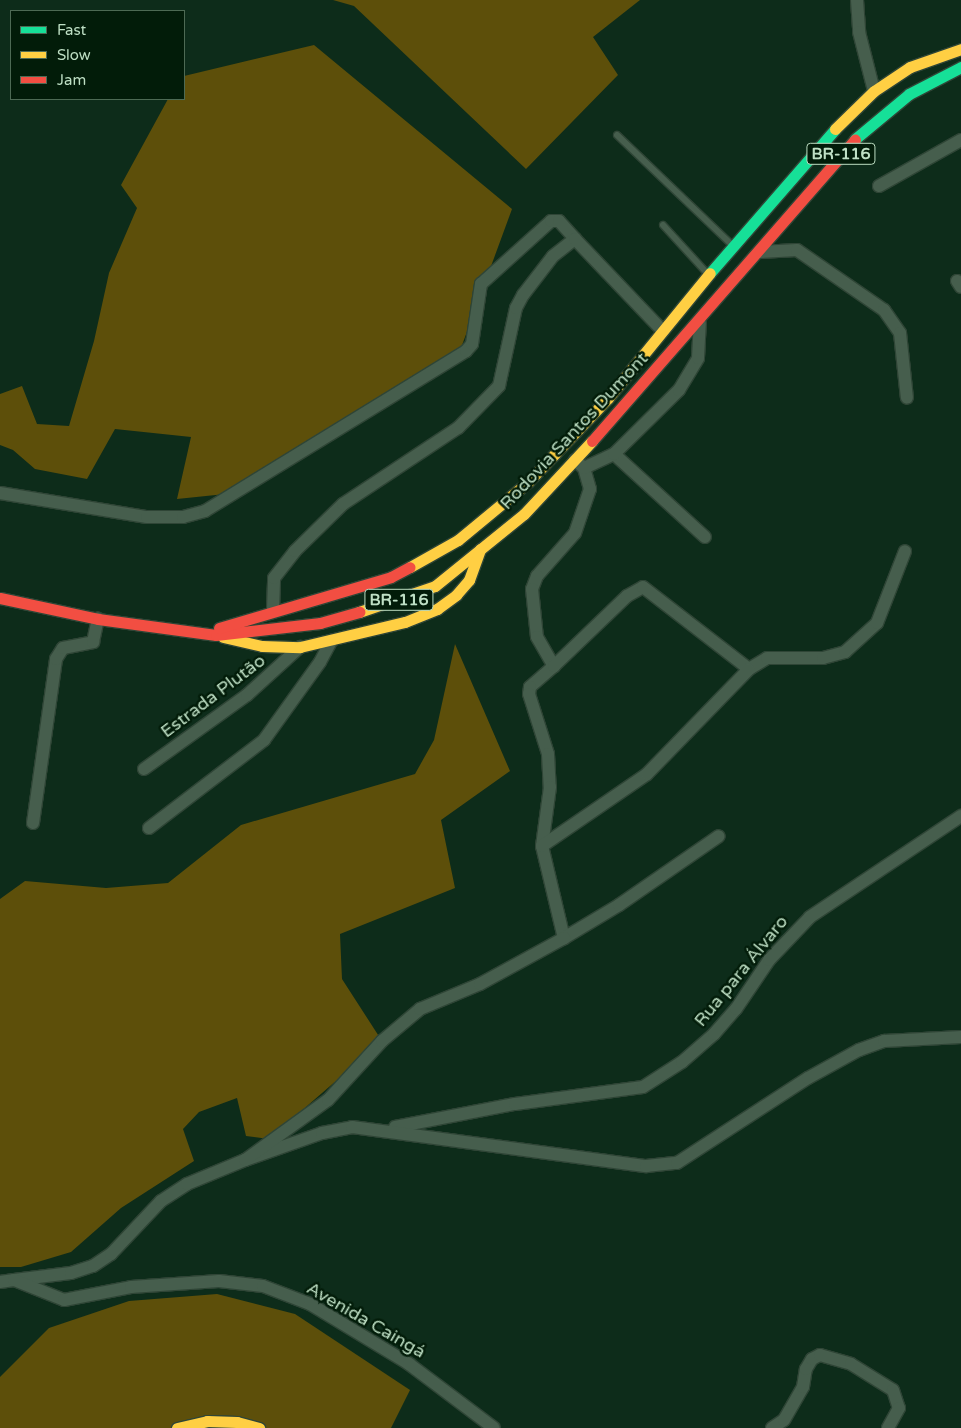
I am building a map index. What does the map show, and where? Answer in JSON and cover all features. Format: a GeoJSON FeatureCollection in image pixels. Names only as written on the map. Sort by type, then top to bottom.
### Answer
{"type":"FeatureCollection","features":[{"type":"Feature","properties":{"kind":"main road"},"geometry":{"type":"LineString","coordinates":[[199,634],[273,610],[391,577],[427,574],[458,540],[528,482],[608,398],[733,246],[839,124],[874,91],[928,59],[961,49]]}},
{"type":"Feature","properties":{"kind":"main road","name":"Rodovia Santos Dumont"},"geometry":{"type":"LineString","coordinates":[[0,598],[98,619],[216,635],[320,622],[387,604],[427,574],[480,549],[524,514],[580,464],[862,131],[909,94],[961,67]]}},
{"type":"Feature","properties":{"kind":"main road"},"geometry":{"type":"LineString","coordinates":[[216,635],[262,646],[300,647],[405,622],[437,609],[469,580],[480,549]]}},
{"type":"Feature","properties":{"kind":"main road"},"geometry":{"type":"LineString","coordinates":[[427,574],[437,609]]}},
{"type":"Feature","properties":{"kind":"main road"},"geometry":{"type":"LineString","coordinates":[[391,577],[386,590],[387,604],[405,622]]}},
{"type":"Feature","properties":{"kind":"main road"},"geometry":{"type":"LineString","coordinates":[[177,1428],[207,1420],[237,1422],[260,1428]]}},
{"type":"Feature","properties":{"kind":"street"},"geometry":{"type":"LineString","coordinates":[[857,0],[859,32],[874,91]]}},
{"type":"Feature","properties":{"kind":"street"},"geometry":{"type":"LineString","coordinates":[[878,186],[961,140]]}},
{"type":"Feature","properties":{"kind":"street"},"geometry":{"type":"LineString","coordinates":[[0,493],[147,517],[183,517],[200,513],[466,351],[472,344],[481,284],[551,220],[559,221],[663,331]]}},
{"type":"Feature","properties":{"kind":"street"},"geometry":{"type":"LineString","coordinates":[[273,610],[274,578],[295,551],[343,504],[458,428],[499,386],[516,308],[553,256],[575,238]]}},
{"type":"Feature","properties":{"kind":"street"},"geometry":{"type":"LineString","coordinates":[[760,252],[797,250],[884,310],[900,333],[907,398]]}},
{"type":"Feature","properties":{"kind":"street"},"geometry":{"type":"LineString","coordinates":[[554,666],[536,637],[532,589],[537,576],[569,543],[581,522],[590,490],[580,464],[614,454],[680,390],[698,358],[699,325],[745,269]]}},
{"type":"Feature","properties":{"kind":"street"},"geometry":{"type":"LineString","coordinates":[[614,454],[705,537]]}},
{"type":"Feature","properties":{"kind":"street"},"geometry":{"type":"LineString","coordinates":[[542,846],[647,774],[749,669],[767,658],[823,658],[845,652],[860,641],[877,624],[905,551]]}},
{"type":"Feature","properties":{"kind":"street"},"geometry":{"type":"LineString","coordinates":[[564,938],[542,846],[550,771],[544,739],[529,694],[530,688],[627,596],[643,587],[749,669]]}},
{"type":"Feature","properties":{"kind":"street"},"geometry":{"type":"LineString","coordinates":[[33,823],[56,659],[63,648],[93,642],[98,619]]}},
{"type":"Feature","properties":{"kind":"street"},"geometry":{"type":"LineString","coordinates":[[149,828],[264,740],[320,662],[331,640]]}},
{"type":"Feature","properties":{"kind":"street","name":"Estrada Plutão"},"geometry":{"type":"LineString","coordinates":[[144,769],[247,695],[300,647]]}},
{"type":"Feature","properties":{"kind":"street","name":"Rua para Álvaro"},"geometry":{"type":"LineString","coordinates":[[385,1129],[515,1104],[643,1087],[682,1062],[714,1034],[736,1009],[769,960],[810,917],[961,816]]}},
{"type":"Feature","properties":{"kind":"street"},"geometry":{"type":"LineString","coordinates":[[245,1160],[328,1100],[382,1041],[420,1009],[480,984],[564,938],[619,905],[719,836]]}},
{"type":"Feature","properties":{"kind":"street"},"geometry":{"type":"LineString","coordinates":[[14,1280],[71,1274],[93,1266],[111,1254],[161,1201],[187,1184],[245,1160],[322,1133],[352,1127],[385,1129],[646,1166],[677,1163],[808,1078],[858,1050],[884,1042],[961,1037]]}},
{"type":"Feature","properties":{"kind":"street","name":"Avenida Caingá"},"geometry":{"type":"LineString","coordinates":[[0,1282],[14,1280],[64,1300],[132,1287],[219,1281],[263,1286],[310,1304],[409,1364],[494,1428]]}},
{"type":"Feature","properties":{"kind":"street"},"geometry":{"type":"LineString","coordinates":[[772,1428],[784,1420],[803,1387],[806,1369],[812,1359],[820,1355],[836,1357],[876,1377],[893,1390],[899,1408],[888,1428]]}},
{"type":"Feature","properties":{"kind":"lane"},"geometry":{"type":"LineString","coordinates":[[617,135],[733,246]]}},
{"type":"Feature","properties":{"kind":"lane"},"geometry":{"type":"LineString","coordinates":[[664,225],[710,276]]}},
{"type":"Feature","properties":{"kind":"shaded area"},"geometry":{"type":"Polygon","coordinates":[[[333,0],[640,0],[593,37],[618,75],[526,169],[354,6],[333,0]]]}},
{"type":"Feature","properties":{"kind":"shaded area"},"geometry":{"type":"Polygon","coordinates":[[[314,45],[512,209],[461,348],[235,493],[177,499],[191,437],[115,429],[87,479],[35,469],[13,450],[0,445],[0,394],[22,386],[37,424],[69,426],[94,341],[109,273],[137,208],[121,185],[167,100],[185,100],[185,76],[314,45]]]}},
{"type":"Feature","properties":{"kind":"shaded area"},"geometry":{"type":"Polygon","coordinates":[[[455,644],[510,771],[441,820],[455,888],[340,934],[342,979],[382,1041],[269,1139],[246,1136],[237,1098],[199,1112],[183,1129],[194,1161],[121,1208],[71,1252],[21,1267],[0,1267],[0,899],[25,881],[106,888],[168,883],[241,825],[415,774],[434,740],[455,644]]]}},
{"type":"Feature","properties":{"kind":"shaded area"},"geometry":{"type":"Polygon","coordinates":[[[217,1294],[295,1314],[410,1390],[391,1428],[0,1428],[0,1377],[49,1328],[129,1301],[217,1294]]]}},
{"type":"Feature","properties":{"kind":"traffic: fast"},"geometry":{"type":"LineString","coordinates":[[855,139],[909,94],[961,67]]}},
{"type":"Feature","properties":{"kind":"traffic: fast"},"geometry":{"type":"LineString","coordinates":[[710,273],[835,129]]}},
{"type":"Feature","properties":{"kind":"traffic: slow"},"geometry":{"type":"LineString","coordinates":[[835,129],[874,91],[910,67],[961,49]]}},
{"type":"Feature","properties":{"kind":"traffic: slow"},"geometry":{"type":"LineString","coordinates":[[410,567],[458,540],[528,482],[608,398],[710,273]]}},
{"type":"Feature","properties":{"kind":"traffic: slow"},"geometry":{"type":"LineString","coordinates":[[359,612],[435,586],[524,514],[592,441]]}},
{"type":"Feature","properties":{"kind":"traffic: slow"},"geometry":{"type":"LineString","coordinates":[[223,637],[262,646],[300,647],[405,622],[437,609],[456,595],[469,580],[480,549]]}},
{"type":"Feature","properties":{"kind":"traffic: slow"},"geometry":{"type":"LineString","coordinates":[[177,1428],[207,1421],[237,1422],[259,1428]]}},
{"type":"Feature","properties":{"kind":"traffic: jam"},"geometry":{"type":"LineString","coordinates":[[592,441],[855,139]]}},
{"type":"Feature","properties":{"kind":"traffic: jam"},"geometry":{"type":"LineString","coordinates":[[219,628],[391,577],[410,567]]}},
{"type":"Feature","properties":{"kind":"traffic: jam"},"geometry":{"type":"LineString","coordinates":[[0,598],[98,619],[216,635],[320,623],[359,612]]}}]}
